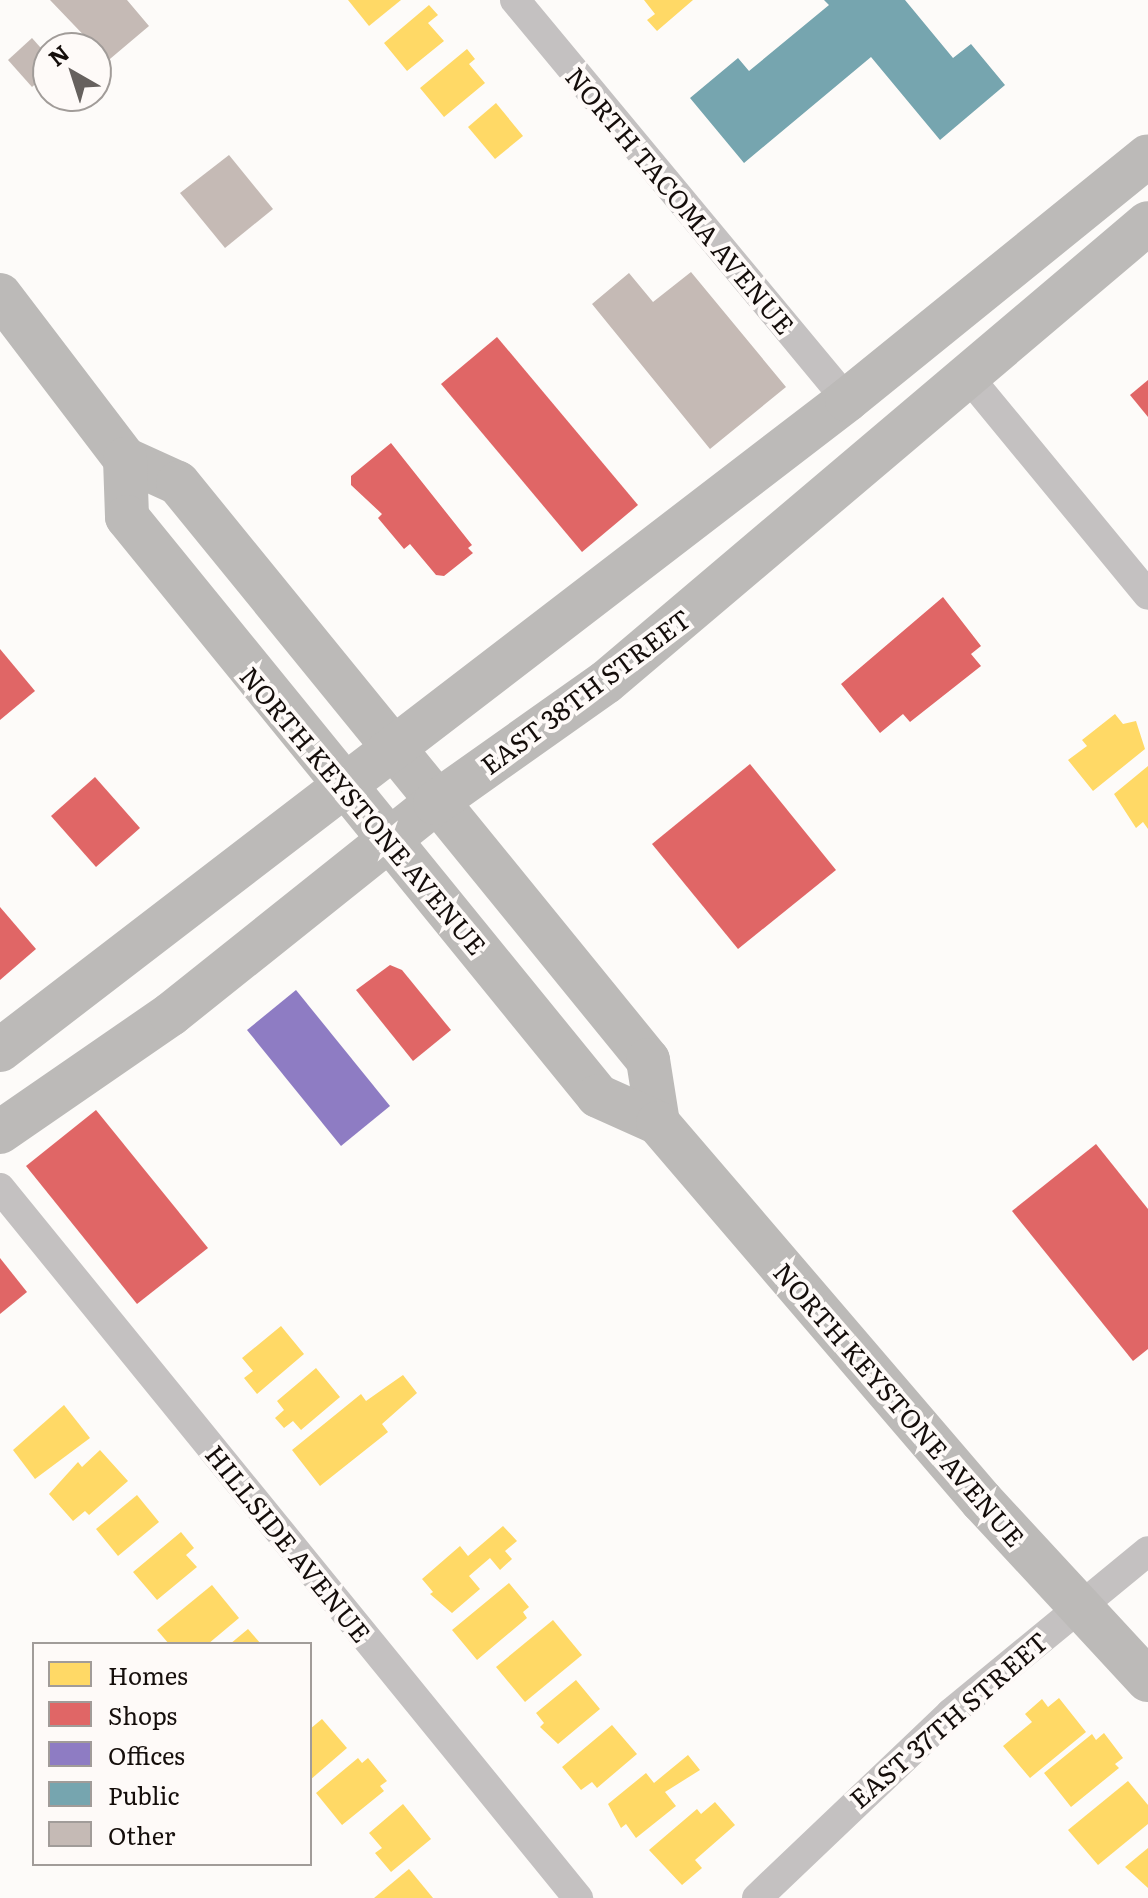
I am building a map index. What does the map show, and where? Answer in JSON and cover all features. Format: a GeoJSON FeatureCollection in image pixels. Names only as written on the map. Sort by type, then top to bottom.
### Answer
{"type":"FeatureCollection","features":[{"type":"Feature","properties":{"kind":"main road"},"geometry":{"type":"LineString","coordinates":[[0,1050],[847,400],[1148,156]]}},
{"type":"Feature","properties":{"kind":"main road","name":"EAST 38TH STREET"},"geometry":{"type":"LineString","coordinates":[[0,1132],[171,1014],[435,803],[606,682],[1148,223]]}},
{"type":"Feature","properties":{"kind":"main road"},"geometry":{"type":"LineString","coordinates":[[0,295],[125,459],[178,483],[435,803],[648,1060],[658,1123]]}},
{"type":"Feature","properties":{"kind":"main road","name":"NORTH KEYSTONE AVENUE"},"geometry":{"type":"LineString","coordinates":[[125,459],[127,517],[598,1096],[658,1123],[1079,1606],[1148,1680]]}},
{"type":"Feature","properties":{"kind":"street","name":"NORTH TACOMA AVENUE"},"geometry":{"type":"LineString","coordinates":[[515,0],[847,400]]}},
{"type":"Feature","properties":{"kind":"street"},"geometry":{"type":"LineString","coordinates":[[966,374],[1148,595]]}},
{"type":"Feature","properties":{"kind":"street","name":"HILLSIDE AVENUE"},"geometry":{"type":"LineString","coordinates":[[0,1188],[578,1898]]}},
{"type":"Feature","properties":{"kind":"street","name":"EAST 37TH STREET"},"geometry":{"type":"LineString","coordinates":[[757,1898],[898,1760],[1148,1551]]}},
{"type":"Feature","properties":{"kind":"building: Homes"},"geometry":{"type":"Polygon","coordinates":[[[348,0],[401,0],[369,26],[348,0]]]}},
{"type":"Feature","properties":{"kind":"building: Homes"},"geometry":{"type":"Polygon","coordinates":[[[644,0],[693,0],[657,31],[647,20],[655,14],[644,0]]]}},
{"type":"Feature","properties":{"kind":"building: Homes"},"geometry":{"type":"Polygon","coordinates":[[[429,5],[438,15],[428,23],[444,41],[407,71],[384,43],[429,5]]]}},
{"type":"Feature","properties":{"kind":"building: Homes"},"geometry":{"type":"Polygon","coordinates":[[[467,49],[475,59],[469,64],[485,83],[444,117],[420,88],[467,49]]]}},
{"type":"Feature","properties":{"kind":"building: Homes"},"geometry":{"type":"Polygon","coordinates":[[[496,103],[523,136],[495,159],[468,127],[496,103]]]}},
{"type":"Feature","properties":{"kind":"building: Homes"},"geometry":{"type":"Polygon","coordinates":[[[1115,714],[1123,724],[1136,721],[1145,749],[1093,791],[1068,760],[1087,746],[1082,740],[1115,714]]]}},
{"type":"Feature","properties":{"kind":"building: Homes"},"geometry":{"type":"Polygon","coordinates":[[[1148,766],[1148,829],[1143,822],[1136,828],[1114,794],[1148,766]]]}},
{"type":"Feature","properties":{"kind":"building: Homes"},"geometry":{"type":"Polygon","coordinates":[[[281,1326],[304,1354],[257,1394],[244,1378],[253,1371],[242,1358],[281,1326]]]}},
{"type":"Feature","properties":{"kind":"building: Homes"},"geometry":{"type":"Polygon","coordinates":[[[316,1368],[340,1397],[301,1430],[293,1421],[284,1428],[275,1418],[284,1410],[277,1401],[316,1368]]]}},
{"type":"Feature","properties":{"kind":"building: Homes"},"geometry":{"type":"Polygon","coordinates":[[[403,1375],[417,1393],[382,1424],[388,1432],[320,1486],[292,1450],[361,1394],[366,1401],[403,1375]]]}},
{"type":"Feature","properties":{"kind":"building: Homes"},"geometry":{"type":"Polygon","coordinates":[[[64,1405],[90,1438],[35,1479],[13,1450],[64,1405]]]}},
{"type":"Feature","properties":{"kind":"building: Homes"},"geometry":{"type":"Polygon","coordinates":[[[100,1450],[128,1481],[89,1515],[85,1511],[73,1521],[49,1494],[78,1462],[82,1467],[100,1450]]]}},
{"type":"Feature","properties":{"kind":"building: Homes"},"geometry":{"type":"Polygon","coordinates":[[[137,1495],[159,1522],[118,1556],[96,1529],[137,1495]]]}},
{"type":"Feature","properties":{"kind":"building: Homes"},"geometry":{"type":"Polygon","coordinates":[[[503,1526],[517,1541],[505,1551],[512,1559],[500,1570],[490,1558],[469,1576],[480,1589],[452,1613],[430,1594],[433,1592],[422,1579],[460,1546],[468,1556],[503,1526]]]}},
{"type":"Feature","properties":{"kind":"building: Homes"},"geometry":{"type":"Polygon","coordinates":[[[181,1532],[194,1548],[186,1555],[197,1567],[157,1600],[133,1572],[181,1532]]]}},
{"type":"Feature","properties":{"kind":"building: Homes"},"geometry":{"type":"Polygon","coordinates":[[[509,1583],[529,1607],[523,1612],[527,1618],[477,1660],[452,1630],[509,1583]]]}},
{"type":"Feature","properties":{"kind":"building: Homes"},"geometry":{"type":"Polygon","coordinates":[[[212,1585],[239,1618],[210,1642],[167,1642],[157,1630],[212,1585]]]}},
{"type":"Feature","properties":{"kind":"building: Homes"},"geometry":{"type":"Polygon","coordinates":[[[553,1620],[582,1655],[525,1702],[496,1667],[553,1620]]]}},
{"type":"Feature","properties":{"kind":"building: Homes"},"geometry":{"type":"Polygon","coordinates":[[[248,1629],[259,1642],[232,1642],[248,1629]]]}},
{"type":"Feature","properties":{"kind":"building: Homes"},"geometry":{"type":"Polygon","coordinates":[[[576,1680],[600,1709],[558,1744],[540,1727],[544,1723],[536,1713],[576,1680]]]}},
{"type":"Feature","properties":{"kind":"building: Homes"},"geometry":{"type":"Polygon","coordinates":[[[1059,1698],[1086,1732],[1030,1778],[1003,1746],[1032,1722],[1025,1714],[1042,1699],[1048,1707],[1059,1698]]]}},
{"type":"Feature","properties":{"kind":"building: Homes"},"geometry":{"type":"Polygon","coordinates":[[[322,1719],[347,1748],[312,1778],[312,1727],[322,1719]]]}},
{"type":"Feature","properties":{"kind":"building: Homes"},"geometry":{"type":"Polygon","coordinates":[[[612,1725],[637,1754],[597,1788],[592,1782],[581,1790],[562,1767],[612,1725]]]}},
{"type":"Feature","properties":{"kind":"building: Homes"},"geometry":{"type":"Polygon","coordinates":[[[1104,1733],[1123,1758],[1115,1764],[1119,1768],[1071,1807],[1044,1773],[1092,1734],[1096,1740],[1104,1733]]]}},
{"type":"Feature","properties":{"kind":"building: Homes"},"geometry":{"type":"Polygon","coordinates":[[[688,1755],[700,1770],[665,1792],[676,1806],[636,1838],[626,1824],[621,1828],[608,1804],[646,1773],[654,1783],[688,1755]]]}},
{"type":"Feature","properties":{"kind":"building: Homes"},"geometry":{"type":"Polygon","coordinates":[[[358,1758],[362,1763],[368,1758],[387,1781],[380,1786],[384,1791],[342,1825],[316,1793],[358,1758]]]}},
{"type":"Feature","properties":{"kind":"building: Homes"},"geometry":{"type":"Polygon","coordinates":[[[1128,1781],[1148,1805],[1148,1824],[1098,1865],[1068,1830],[1128,1781]]]}},
{"type":"Feature","properties":{"kind":"building: Homes"},"geometry":{"type":"Polygon","coordinates":[[[715,1802],[735,1825],[695,1860],[702,1868],[682,1885],[649,1850],[697,1809],[701,1814],[715,1802]]]}},
{"type":"Feature","properties":{"kind":"building: Homes"},"geometry":{"type":"Polygon","coordinates":[[[403,1804],[431,1839],[391,1872],[375,1853],[382,1848],[369,1833],[403,1804]]]}},
{"type":"Feature","properties":{"kind":"building: Homes"},"geometry":{"type":"Polygon","coordinates":[[[1148,1848],[1148,1888],[1125,1867],[1148,1848]]]}},
{"type":"Feature","properties":{"kind":"building: Homes"},"geometry":{"type":"Polygon","coordinates":[[[409,1869],[433,1898],[374,1898],[409,1869]]]}},
{"type":"Feature","properties":{"kind":"building: Shops"},"geometry":{"type":"Polygon","coordinates":[[[497,337],[638,505],[582,552],[441,384],[497,337]]]}},
{"type":"Feature","properties":{"kind":"building: Shops"},"geometry":{"type":"Polygon","coordinates":[[[1148,380],[1148,417],[1130,395],[1148,380]]]}},
{"type":"Feature","properties":{"kind":"building: Shops"},"geometry":{"type":"Polygon","coordinates":[[[391,443],[472,545],[468,548],[473,553],[444,576],[436,575],[410,544],[404,549],[378,518],[382,514],[351,485],[351,476],[391,443]]]}},
{"type":"Feature","properties":{"kind":"building: Shops"},"geometry":{"type":"Polygon","coordinates":[[[943,597],[981,646],[971,654],[981,666],[910,722],[903,714],[880,733],[841,684],[943,597]]]}},
{"type":"Feature","properties":{"kind":"building: Shops"},"geometry":{"type":"Polygon","coordinates":[[[0,649],[35,691],[0,720],[0,649]]]}},
{"type":"Feature","properties":{"kind":"building: Shops"},"geometry":{"type":"Polygon","coordinates":[[[750,764],[836,870],[738,949],[652,844],[750,764]]]}},
{"type":"Feature","properties":{"kind":"building: Shops"},"geometry":{"type":"Polygon","coordinates":[[[95,777],[140,828],[96,867],[51,816],[95,777]]]}},
{"type":"Feature","properties":{"kind":"building: Shops"},"geometry":{"type":"Polygon","coordinates":[[[0,907],[36,949],[0,980],[0,907]]]}},
{"type":"Feature","properties":{"kind":"building: Shops"},"geometry":{"type":"Polygon","coordinates":[[[390,965],[402,970],[451,1030],[413,1061],[356,990],[390,965]]]}},
{"type":"Feature","properties":{"kind":"building: Shops"},"geometry":{"type":"Polygon","coordinates":[[[96,1110],[208,1248],[137,1304],[26,1166],[96,1110]]]}},
{"type":"Feature","properties":{"kind":"building: Shops"},"geometry":{"type":"Polygon","coordinates":[[[1096,1144],[1148,1209],[1148,1349],[1133,1361],[1012,1211],[1096,1144]]]}},
{"type":"Feature","properties":{"kind":"building: Shops"},"geometry":{"type":"Polygon","coordinates":[[[0,1258],[27,1292],[0,1314],[0,1258]]]}},
{"type":"Feature","properties":{"kind":"building: Offices"},"geometry":{"type":"Polygon","coordinates":[[[296,990],[390,1106],[341,1146],[247,1030],[296,990]]]}},
{"type":"Feature","properties":{"kind":"building: Public"},"geometry":{"type":"Polygon","coordinates":[[[824,0],[905,0],[953,58],[971,44],[1005,85],[940,140],[871,57],[744,163],[690,98],[738,58],[749,71],[829,5],[824,0]]]}},
{"type":"Feature","properties":{"kind":"building: Other"},"geometry":{"type":"Polygon","coordinates":[[[50,0],[127,0],[149,26],[112,57],[112,32],[81,32],[50,0]]]}},
{"type":"Feature","properties":{"kind":"building: Other"},"geometry":{"type":"Polygon","coordinates":[[[32,38],[32,87],[8,60],[32,38]]]}},
{"type":"Feature","properties":{"kind":"building: Other"},"geometry":{"type":"Polygon","coordinates":[[[229,155],[273,209],[225,248],[180,193],[229,155]]]}},
{"type":"Feature","properties":{"kind":"building: Other"},"geometry":{"type":"Polygon","coordinates":[[[691,272],[786,387],[710,449],[592,304],[629,273],[653,302],[691,272]]]}}]}
